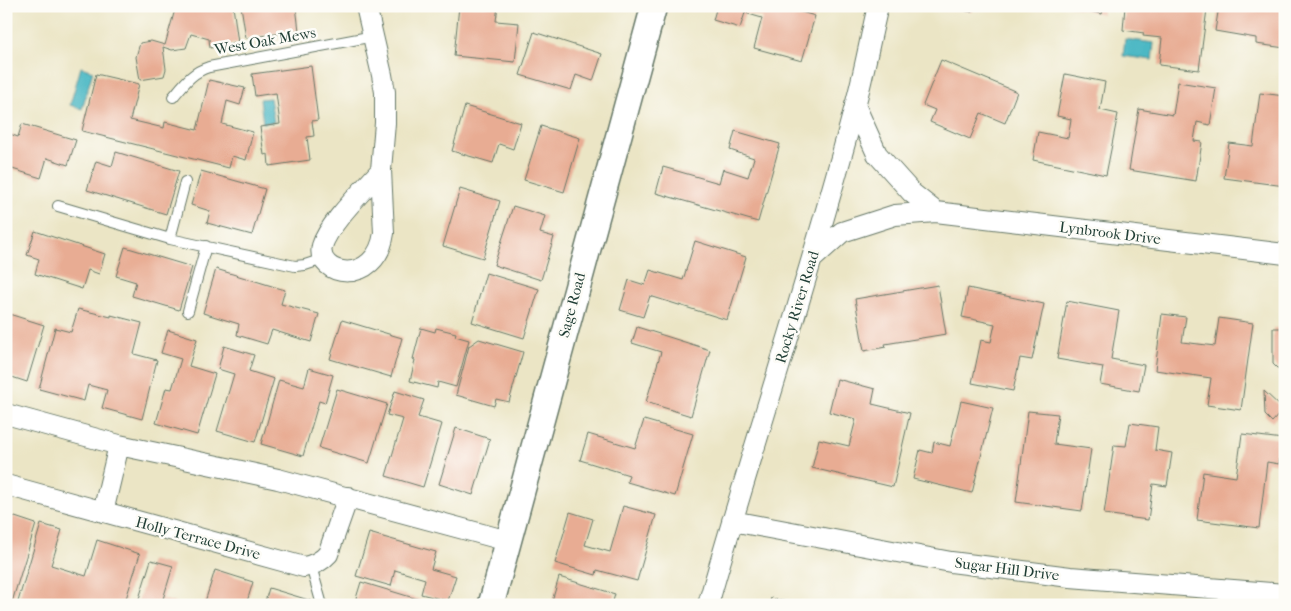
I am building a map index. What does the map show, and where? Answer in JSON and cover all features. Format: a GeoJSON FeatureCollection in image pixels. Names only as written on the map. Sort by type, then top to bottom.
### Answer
{"type":"FeatureCollection","features":[{"type":"Feature","properties":{"kind":"street"},"geometry":{"type":"LineString","coordinates":[[366,6],[382,76],[386,108],[381,170],[384,233],[380,252],[365,268],[356,271],[336,269],[327,265],[323,259],[322,246],[342,215],[381,170]]}},
{"type":"Feature","properties":{"kind":"street","name":"Sage Road"},"geometry":{"type":"LineString","coordinates":[[491,605],[654,6]]}},
{"type":"Feature","properties":{"kind":"street","name":"Rocky River Road"},"geometry":{"type":"LineString","coordinates":[[708,605],[812,259],[855,106],[878,6]]}},
{"type":"Feature","properties":{"kind":"street"},"geometry":{"type":"LineString","coordinates":[[855,106],[877,154],[912,193],[936,212]]}},
{"type":"Feature","properties":{"kind":"street","name":"Lynbrook Drive"},"geometry":{"type":"LineString","coordinates":[[812,259],[842,232],[895,216],[936,212],[1285,254]]}},
{"type":"Feature","properties":{"kind":"street"},"geometry":{"type":"LineString","coordinates":[[6,414],[119,445],[278,479],[508,541]]}},
{"type":"Feature","properties":{"kind":"street"},"geometry":{"type":"LineString","coordinates":[[103,512],[119,445]]}},
{"type":"Feature","properties":{"kind":"street","name":"Holly Terrace Drive"},"geometry":{"type":"LineString","coordinates":[[6,486],[297,566],[310,566]]}},
{"type":"Feature","properties":{"kind":"street"},"geometry":{"type":"LineString","coordinates":[[310,566],[323,560],[332,547],[348,497]]}},
{"type":"Feature","properties":{"kind":"street","name":"Sugar Hill Drive"},"geometry":{"type":"LineString","coordinates":[[732,521],[960,563],[1070,577],[1285,594]]}},
{"type":"Feature","properties":{"kind":"lane","name":"West Oak Mews"},"geometry":{"type":"LineString","coordinates":[[173,97],[189,78],[196,72],[209,66],[374,36]]}},
{"type":"Feature","properties":{"kind":"lane"},"geometry":{"type":"LineString","coordinates":[[170,239],[185,182]]}},
{"type":"Feature","properties":{"kind":"lane"},"geometry":{"type":"LineString","coordinates":[[58,206],[170,239],[295,266],[323,259]]}},
{"type":"Feature","properties":{"kind":"lane"},"geometry":{"type":"LineString","coordinates":[[188,310],[206,246]]}},
{"type":"Feature","properties":{"kind":"lane"},"geometry":{"type":"LineString","coordinates":[[310,566],[322,605]]}},
{"type":"Feature","properties":{"kind":"water"},"geometry":{"type":"Polygon","coordinates":[[[1125,39],[1154,43],[1152,60],[1123,56],[1125,39]]]}},
{"type":"Feature","properties":{"kind":"water"},"geometry":{"type":"Polygon","coordinates":[[[81,67],[93,71],[82,109],[70,105],[81,67]]]}},
{"type":"Feature","properties":{"kind":"water"},"geometry":{"type":"Polygon","coordinates":[[[270,98],[274,122],[263,123],[260,99],[270,98]]]}},
{"type":"Feature","properties":{"kind":"building"},"geometry":{"type":"Polygon","coordinates":[[[176,6],[233,6],[238,43],[210,48],[209,39],[191,34],[186,48],[172,50],[163,47],[166,69],[164,76],[140,80],[136,57],[140,43],[151,41],[165,45],[176,6]]]}},
{"type":"Feature","properties":{"kind":"building"},"geometry":{"type":"Polygon","coordinates":[[[241,6],[296,6],[299,31],[246,38],[241,6]]]}},
{"type":"Feature","properties":{"kind":"building"},"geometry":{"type":"Polygon","coordinates":[[[459,6],[498,6],[496,21],[519,23],[515,62],[454,56],[459,6]]]}},
{"type":"Feature","properties":{"kind":"building"},"geometry":{"type":"Polygon","coordinates":[[[717,6],[781,6],[815,16],[802,61],[754,48],[762,18],[745,13],[740,28],[713,20],[717,6]]]}},
{"type":"Feature","properties":{"kind":"building"},"geometry":{"type":"Polygon","coordinates":[[[943,6],[973,6],[972,12],[943,6]]]}},
{"type":"Feature","properties":{"kind":"building"},"geometry":{"type":"Polygon","coordinates":[[[1069,6],[1104,6],[1102,14],[1069,6]]]}},
{"type":"Feature","properties":{"kind":"building"},"geometry":{"type":"Polygon","coordinates":[[[1125,6],[1195,6],[1207,9],[1199,70],[1159,65],[1162,38],[1143,36],[1144,33],[1123,30],[1125,6]]]}},
{"type":"Feature","properties":{"kind":"building"},"geometry":{"type":"Polygon","coordinates":[[[1219,6],[1285,6],[1285,48],[1256,44],[1256,38],[1215,31],[1219,6]]]}},
{"type":"Feature","properties":{"kind":"building"},"geometry":{"type":"Polygon","coordinates":[[[534,32],[602,54],[593,81],[576,75],[571,90],[520,75],[534,32]]]}},
{"type":"Feature","properties":{"kind":"building"},"geometry":{"type":"Polygon","coordinates":[[[941,60],[1017,92],[1005,123],[981,113],[970,139],[930,122],[935,110],[923,105],[941,60]]]}},
{"type":"Feature","properties":{"kind":"building"},"geometry":{"type":"Polygon","coordinates":[[[311,66],[318,120],[312,121],[314,136],[307,137],[310,160],[269,166],[268,154],[264,155],[260,127],[280,124],[276,93],[255,96],[252,74],[311,66]]]}},
{"type":"Feature","properties":{"kind":"building"},"geometry":{"type":"Polygon","coordinates":[[[96,74],[139,84],[130,120],[164,128],[165,122],[197,130],[209,80],[245,88],[240,105],[227,101],[222,124],[253,132],[246,160],[232,156],[229,168],[82,131],[96,74]]]}},
{"type":"Feature","properties":{"kind":"building"},"geometry":{"type":"Polygon","coordinates":[[[1065,74],[1105,82],[1100,110],[1118,114],[1106,175],[1033,160],[1038,132],[1068,138],[1071,119],[1057,116],[1065,74]]]}},
{"type":"Feature","properties":{"kind":"building"},"geometry":{"type":"Polygon","coordinates":[[[1178,82],[1216,88],[1210,125],[1197,122],[1194,141],[1202,142],[1196,181],[1129,170],[1139,109],[1173,115],[1178,82]]]}},
{"type":"Feature","properties":{"kind":"building"},"geometry":{"type":"Polygon","coordinates":[[[1260,93],[1285,96],[1285,186],[1224,178],[1229,143],[1253,146],[1260,93]]]}},
{"type":"Feature","properties":{"kind":"building"},"geometry":{"type":"Polygon","coordinates":[[[465,106],[521,123],[513,149],[499,144],[493,163],[452,151],[465,106]]]}},
{"type":"Feature","properties":{"kind":"building"},"geometry":{"type":"Polygon","coordinates":[[[22,124],[76,140],[68,165],[47,158],[41,178],[6,167],[7,133],[18,137],[22,124]]]}},
{"type":"Feature","properties":{"kind":"building"},"geometry":{"type":"Polygon","coordinates":[[[541,126],[580,138],[564,192],[524,180],[541,126]]]}},
{"type":"Feature","properties":{"kind":"building"},"geometry":{"type":"Polygon","coordinates":[[[735,131],[780,144],[758,222],[656,193],[663,167],[719,183],[723,169],[748,177],[754,158],[730,150],[735,131]]]}},
{"type":"Feature","properties":{"kind":"building"},"geometry":{"type":"Polygon","coordinates":[[[116,152],[179,171],[166,214],[87,190],[96,161],[112,166],[116,152]]]}},
{"type":"Feature","properties":{"kind":"building"},"geometry":{"type":"Polygon","coordinates":[[[201,171],[265,189],[252,235],[207,223],[210,211],[191,205],[201,171]]]}},
{"type":"Feature","properties":{"kind":"building"},"geometry":{"type":"Polygon","coordinates":[[[460,189],[500,201],[483,258],[443,246],[460,189]]]}},
{"type":"Feature","properties":{"kind":"building"},"geometry":{"type":"Polygon","coordinates":[[[513,206],[545,216],[540,233],[554,237],[541,280],[494,265],[513,206]]]}},
{"type":"Feature","properties":{"kind":"building"},"geometry":{"type":"Polygon","coordinates":[[[35,231],[105,254],[99,274],[88,270],[82,289],[35,274],[39,259],[27,255],[35,231]]]}},
{"type":"Feature","properties":{"kind":"building"},"geometry":{"type":"Polygon","coordinates":[[[695,241],[746,257],[727,320],[650,296],[643,317],[620,310],[629,280],[645,285],[650,270],[683,280],[695,241]]]}},
{"type":"Feature","properties":{"kind":"building"},"geometry":{"type":"Polygon","coordinates":[[[125,247],[192,267],[179,310],[132,296],[136,282],[116,276],[125,247]]]}},
{"type":"Feature","properties":{"kind":"building"},"geometry":{"type":"Polygon","coordinates":[[[216,269],[285,290],[281,304],[319,314],[311,342],[272,330],[267,344],[237,335],[239,324],[203,313],[216,269]]]}},
{"type":"Feature","properties":{"kind":"building"},"geometry":{"type":"Polygon","coordinates":[[[486,273],[539,289],[524,338],[472,322],[486,273]]]}},
{"type":"Feature","properties":{"kind":"building"},"geometry":{"type":"Polygon","coordinates":[[[938,285],[946,334],[885,344],[886,347],[864,351],[855,299],[938,285]]]}},
{"type":"Feature","properties":{"kind":"building"},"geometry":{"type":"Polygon","coordinates":[[[968,288],[1044,304],[1032,360],[1020,358],[1013,391],[972,383],[981,340],[991,342],[995,324],[962,317],[968,288]]]}},
{"type":"Feature","properties":{"kind":"building"},"geometry":{"type":"Polygon","coordinates":[[[1067,301],[1119,311],[1111,359],[1144,365],[1139,391],[1100,384],[1103,367],[1057,359],[1067,301]]]}},
{"type":"Feature","properties":{"kind":"building"},"geometry":{"type":"Polygon","coordinates":[[[78,309],[142,323],[134,354],[157,360],[142,419],[102,408],[107,390],[88,385],[84,401],[39,389],[55,328],[71,332],[78,309]]]}},
{"type":"Feature","properties":{"kind":"building"},"geometry":{"type":"Polygon","coordinates":[[[6,313],[44,325],[27,382],[6,375],[6,313]]]}},
{"type":"Feature","properties":{"kind":"building"},"geometry":{"type":"Polygon","coordinates":[[[1162,314],[1186,317],[1182,342],[1215,346],[1219,318],[1253,323],[1241,410],[1207,405],[1211,378],[1155,370],[1162,314]]]}},
{"type":"Feature","properties":{"kind":"building"},"geometry":{"type":"Polygon","coordinates":[[[342,320],[402,338],[391,377],[330,359],[342,320]]]}},
{"type":"Feature","properties":{"kind":"building"},"geometry":{"type":"Polygon","coordinates":[[[637,327],[710,350],[691,416],[646,402],[661,352],[632,343],[637,327]]]}},
{"type":"Feature","properties":{"kind":"building"},"geometry":{"type":"Polygon","coordinates":[[[421,328],[435,332],[436,328],[456,333],[455,336],[469,340],[456,387],[438,382],[437,388],[410,381],[415,360],[413,359],[421,328]]]}},
{"type":"Feature","properties":{"kind":"building"},"geometry":{"type":"Polygon","coordinates":[[[1273,328],[1285,328],[1285,368],[1277,368],[1273,364],[1273,328]]]}},
{"type":"Feature","properties":{"kind":"building"},"geometry":{"type":"Polygon","coordinates":[[[168,330],[197,339],[189,366],[215,374],[197,435],[156,423],[166,388],[172,389],[181,359],[161,353],[168,330]]]}},
{"type":"Feature","properties":{"kind":"building"},"geometry":{"type":"Polygon","coordinates":[[[479,339],[523,352],[509,402],[496,399],[494,406],[456,395],[469,346],[479,339]]]}},
{"type":"Feature","properties":{"kind":"building"},"geometry":{"type":"Polygon","coordinates":[[[224,346],[254,355],[249,371],[274,379],[255,442],[217,431],[234,374],[218,369],[224,346]]]}},
{"type":"Feature","properties":{"kind":"building"},"geometry":{"type":"Polygon","coordinates":[[[309,368],[333,375],[325,403],[319,401],[303,456],[261,444],[279,380],[304,387],[309,368]]]}},
{"type":"Feature","properties":{"kind":"building"},"geometry":{"type":"Polygon","coordinates":[[[837,379],[875,389],[872,404],[910,413],[893,487],[812,468],[819,439],[849,446],[856,419],[829,412],[837,379]]]}},
{"type":"Feature","properties":{"kind":"building"},"geometry":{"type":"Polygon","coordinates":[[[337,389],[387,404],[369,463],[319,448],[337,389]]]}},
{"type":"Feature","properties":{"kind":"building"},"geometry":{"type":"Polygon","coordinates":[[[395,391],[424,400],[418,417],[442,424],[423,487],[386,476],[403,419],[387,415],[395,391]]]}},
{"type":"Feature","properties":{"kind":"building"},"geometry":{"type":"Polygon","coordinates":[[[1264,391],[1281,407],[1285,403],[1285,414],[1282,411],[1272,422],[1265,415],[1264,391]]]}},
{"type":"Feature","properties":{"kind":"building"},"geometry":{"type":"Polygon","coordinates":[[[961,401],[993,408],[972,493],[913,479],[920,450],[932,453],[934,442],[950,446],[961,401]]]}},
{"type":"Feature","properties":{"kind":"building"},"geometry":{"type":"Polygon","coordinates":[[[1028,411],[1058,414],[1054,444],[1091,449],[1082,511],[1016,502],[1028,411]]]}},
{"type":"Feature","properties":{"kind":"building"},"geometry":{"type":"Polygon","coordinates":[[[644,420],[693,434],[675,496],[627,482],[629,475],[580,460],[588,434],[635,448],[644,420]]]}},
{"type":"Feature","properties":{"kind":"building"},"geometry":{"type":"Polygon","coordinates":[[[1130,423],[1158,427],[1155,450],[1172,453],[1167,486],[1153,484],[1148,520],[1104,514],[1114,445],[1126,446],[1130,423]]]}},
{"type":"Feature","properties":{"kind":"building"},"geometry":{"type":"Polygon","coordinates":[[[456,428],[490,439],[473,495],[439,484],[456,428]]]}},
{"type":"Feature","properties":{"kind":"building"},"geometry":{"type":"Polygon","coordinates":[[[1242,434],[1283,439],[1279,464],[1267,462],[1259,528],[1197,520],[1203,472],[1236,477],[1242,434]]]}},
{"type":"Feature","properties":{"kind":"building"},"geometry":{"type":"Polygon","coordinates":[[[623,506],[656,515],[637,581],[597,570],[596,575],[555,563],[570,512],[593,519],[585,545],[610,552],[623,506]]]}},
{"type":"Feature","properties":{"kind":"building"},"geometry":{"type":"Polygon","coordinates":[[[12,516],[36,524],[12,602],[6,600],[6,535],[12,516]]]}},
{"type":"Feature","properties":{"kind":"building"},"geometry":{"type":"Polygon","coordinates":[[[41,524],[62,530],[51,565],[86,576],[97,540],[140,554],[124,605],[17,605],[41,524]]]}},
{"type":"Feature","properties":{"kind":"building"},"geometry":{"type":"Polygon","coordinates":[[[369,533],[436,552],[431,569],[456,576],[448,601],[421,594],[425,579],[395,570],[391,586],[356,576],[369,533]]]}},
{"type":"Feature","properties":{"kind":"building"},"geometry":{"type":"Polygon","coordinates":[[[151,560],[173,566],[163,599],[181,605],[137,605],[151,560]]]}},
{"type":"Feature","properties":{"kind":"building"},"geometry":{"type":"Polygon","coordinates":[[[215,570],[253,582],[246,605],[204,605],[215,570]]]}},
{"type":"Feature","properties":{"kind":"building"},"geometry":{"type":"Polygon","coordinates":[[[559,577],[615,594],[612,605],[551,605],[559,577]]]}},
{"type":"Feature","properties":{"kind":"building"},"geometry":{"type":"Polygon","coordinates":[[[361,582],[434,604],[354,605],[361,582]]]}},
{"type":"Feature","properties":{"kind":"building"},"geometry":{"type":"Polygon","coordinates":[[[269,588],[312,601],[311,605],[264,605],[269,588]]]}},
{"type":"Feature","properties":{"kind":"building"},"geometry":{"type":"Polygon","coordinates":[[[771,598],[794,604],[769,605],[771,598]]]}}]}
